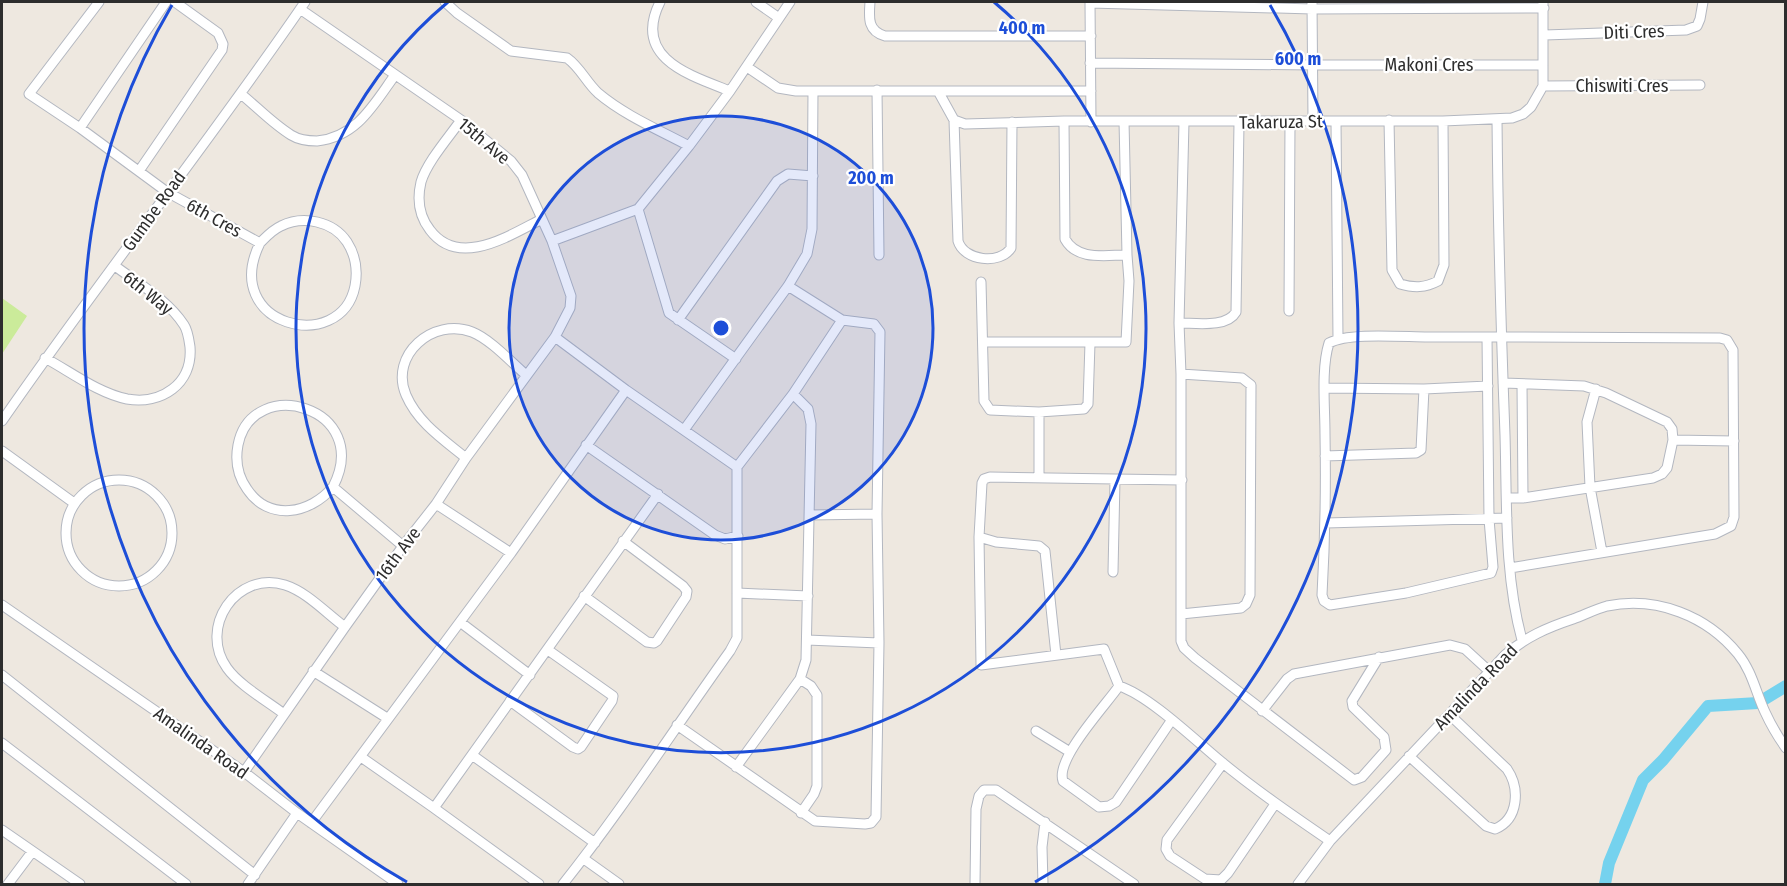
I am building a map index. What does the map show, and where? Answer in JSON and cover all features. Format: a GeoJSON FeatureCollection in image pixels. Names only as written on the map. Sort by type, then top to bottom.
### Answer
{"type":"FeatureCollection","features":[{"type":"Feature","properties":{"kind":"street","name":"6th Cres"},"geometry":{"type":"LineString","coordinates":[[99,2],[29,94],[80,128],[167,192],[260,243]]}},
{"type":"Feature","properties":{"kind":"street"},"geometry":{"type":"LineString","coordinates":[[80,128],[166,2]]}},
{"type":"Feature","properties":{"kind":"street"},"geometry":{"type":"LineString","coordinates":[[139,171],[222,50],[223,44],[218,33],[175,2]]}},
{"type":"Feature","properties":{"kind":"street"},"geometry":{"type":"LineString","coordinates":[[445,2],[510,51],[567,58],[573,62],[596,91],[611,103],[689,146]]}},
{"type":"Feature","properties":{"kind":"street"},"geometry":{"type":"LineString","coordinates":[[660,2],[654,20],[654,36],[660,52],[671,65],[686,74],[730,91]]}},
{"type":"Feature","properties":{"kind":"street"},"geometry":{"type":"LineString","coordinates":[[756,2],[779,18]]}},
{"type":"Feature","properties":{"kind":"street"},"geometry":{"type":"LineString","coordinates":[[552,241],[638,209],[730,91],[790,2]]}},
{"type":"Feature","properties":{"kind":"street"},"geometry":{"type":"LineString","coordinates":[[870,2],[872,29],[877,34],[885,36],[1091,36]]}},
{"type":"Feature","properties":{"kind":"street"},"geometry":{"type":"LineString","coordinates":[[1092,122],[1089,2],[1544,5],[1543,86]]}},
{"type":"Feature","properties":{"kind":"street","name":"Diti Cres"},"geometry":{"type":"LineString","coordinates":[[1545,35],[1686,30],[1696,26],[1700,19],[1703,2]]}},
{"type":"Feature","properties":{"kind":"street","name":"15th Ave"},"geometry":{"type":"LineString","coordinates":[[302,5],[395,75],[461,120],[511,161],[522,175],[552,241],[571,296],[568,313],[555,337]]}},
{"type":"Feature","properties":{"kind":"street","name":"Gumbe Road"},"geometry":{"type":"LineString","coordinates":[[2,421],[45,358],[241,93],[302,5]]}},
{"type":"Feature","properties":{"kind":"street"},"geometry":{"type":"LineString","coordinates":[[1312,5],[1313,120]]}},
{"type":"Feature","properties":{"kind":"street","name":"Makoni Cres"},"geometry":{"type":"LineString","coordinates":[[1090,63],[1544,64]]}},
{"type":"Feature","properties":{"kind":"street"},"geometry":{"type":"LineString","coordinates":[[747,67],[778,88],[813,91],[1091,90]]}},
{"type":"Feature","properties":{"kind":"street"},"geometry":{"type":"LineString","coordinates":[[241,93],[291,136],[312,141],[330,139],[347,132],[356,125],[395,75]]}},
{"type":"Feature","properties":{"kind":"street","name":"Chiswiti Cres"},"geometry":{"type":"LineString","coordinates":[[1543,86],[1700,85]]}},
{"type":"Feature","properties":{"kind":"street","name":"Takaruza St"},"geometry":{"type":"LineString","coordinates":[[954,120],[964,124],[1497,120],[1523,114],[1536,100],[1543,86]]}},
{"type":"Feature","properties":{"kind":"street"},"geometry":{"type":"LineString","coordinates":[[877,90],[879,255]]}},
{"type":"Feature","properties":{"kind":"street"},"geometry":{"type":"LineString","coordinates":[[684,430],[788,286],[809,248],[812,229],[813,91]]}},
{"type":"Feature","properties":{"kind":"street"},"geometry":{"type":"LineString","coordinates":[[938,91],[954,120],[958,241],[964,252],[970,256],[982,258],[1001,256],[1008,254],[1011,248],[1012,122]]}},
{"type":"Feature","properties":{"kind":"street"},"geometry":{"type":"LineString","coordinates":[[461,120],[427,169],[422,181],[420,209],[423,221],[434,236],[451,246],[477,248],[495,242],[542,219]]}},
{"type":"Feature","properties":{"kind":"street"},"geometry":{"type":"LineString","coordinates":[[1389,120],[1392,270],[1400,284],[1421,287],[1438,281],[1443,272],[1443,121]]}},
{"type":"Feature","properties":{"kind":"street"},"geometry":{"type":"LineString","coordinates":[[1497,120],[1500,336],[1507,518],[1515,614],[1522,640]]}},
{"type":"Feature","properties":{"kind":"street"},"geometry":{"type":"LineString","coordinates":[[983,342],[1126,342],[1129,281],[1126,255],[1124,121]]}},
{"type":"Feature","properties":{"kind":"street"},"geometry":{"type":"LineString","coordinates":[[1336,121],[1338,338]]}},
{"type":"Feature","properties":{"kind":"street"},"geometry":{"type":"LineString","coordinates":[[1064,122],[1065,239],[1073,249],[1087,255],[1126,255]]}},
{"type":"Feature","properties":{"kind":"street"},"geometry":{"type":"LineString","coordinates":[[1184,122],[1179,323],[1182,374],[1181,641],[1184,648],[1195,658],[1354,780],[1360,779],[1386,752],[1384,737],[1353,707],[1352,701],[1379,657]]}},
{"type":"Feature","properties":{"kind":"street"},"geometry":{"type":"LineString","coordinates":[[1289,310],[1290,122]]}},
{"type":"Feature","properties":{"kind":"street"},"geometry":{"type":"LineString","coordinates":[[1179,323],[1223,322],[1233,317],[1236,312],[1239,123]]}},
{"type":"Feature","properties":{"kind":"street"},"geometry":{"type":"LineString","coordinates":[[678,320],[777,181],[788,174],[813,176]]}},
{"type":"Feature","properties":{"kind":"street"},"geometry":{"type":"LineString","coordinates":[[638,209],[667,307],[672,316],[736,359]]}},
{"type":"Feature","properties":{"kind":"street","name":"6th Cres"},"geometry":{"type":"LineString","coordinates":[[308,220],[334,229],[352,250],[356,263],[357,277],[348,303],[333,317],[314,325],[300,326],[274,317],[256,296],[252,283],[252,263],[260,243],[280,225],[294,221],[308,220]]}},
{"type":"Feature","properties":{"kind":"street","name":"6th Way"},"geometry":{"type":"LineString","coordinates":[[45,358],[104,390],[126,398],[141,400],[156,398],[170,392],[181,382],[187,371],[190,355],[186,328],[168,306],[115,266]]}},
{"type":"Feature","properties":{"kind":"street"},"geometry":{"type":"LineString","coordinates":[[981,282],[984,400],[990,410],[1039,412],[1084,409],[1088,404],[1090,343]]}},
{"type":"Feature","properties":{"kind":"street"},"geometry":{"type":"LineString","coordinates":[[677,725],[814,821],[864,824],[871,823],[876,817],[880,332],[874,324],[868,321],[842,320],[788,286]]}},
{"type":"Feature","properties":{"kind":"street"},"geometry":{"type":"LineString","coordinates":[[563,885],[584,859],[734,645],[738,633],[737,467],[793,394],[842,320]]}},
{"type":"Feature","properties":{"kind":"street"},"geometry":{"type":"LineString","coordinates":[[466,458],[430,430],[413,408],[405,393],[403,370],[405,359],[423,338],[442,330],[455,328],[471,331],[482,337],[526,375]]}},
{"type":"Feature","properties":{"kind":"street"},"geometry":{"type":"LineString","coordinates":[[1487,337],[1489,519],[1493,567],[1491,573],[1406,593],[1330,605],[1324,601],[1322,595],[1326,523],[1326,351],[1329,342],[1338,338],[1500,336],[1726,340],[1733,350],[1734,517],[1731,526],[1715,534],[1510,568]]}},
{"type":"Feature","properties":{"kind":"street"},"geometry":{"type":"LineString","coordinates":[[555,337],[626,390],[737,467]]}},
{"type":"Feature","properties":{"kind":"street","name":"16th Ave"},"geometry":{"type":"LineString","coordinates":[[244,772],[313,671],[555,337]]}},
{"type":"Feature","properties":{"kind":"street"},"geometry":{"type":"LineString","coordinates":[[1181,614],[1241,608],[1250,596],[1251,409],[1251,385],[1246,379],[1182,374]]}},
{"type":"Feature","properties":{"kind":"street"},"geometry":{"type":"LineString","coordinates":[[1503,382],[1584,386],[1596,389],[1666,422],[1672,429],[1673,440],[1668,468],[1653,478],[1523,498],[1507,498]]}},
{"type":"Feature","properties":{"kind":"street"},"geometry":{"type":"LineString","coordinates":[[1522,384],[1523,498]]}},
{"type":"Feature","properties":{"kind":"street"},"geometry":{"type":"LineString","coordinates":[[1325,388],[1424,389],[1488,386]]}},
{"type":"Feature","properties":{"kind":"street"},"geometry":{"type":"LineString","coordinates":[[1325,456],[1416,453],[1421,450],[1424,389]]}},
{"type":"Feature","properties":{"kind":"street"},"geometry":{"type":"LineString","coordinates":[[1596,389],[1587,422],[1590,487],[1602,552]]}},
{"type":"Feature","properties":{"kind":"street"},"geometry":{"type":"LineString","coordinates":[[311,822],[511,553],[626,390]]}},
{"type":"Feature","properties":{"kind":"street"},"geometry":{"type":"LineString","coordinates":[[736,767],[800,679],[806,660],[810,415],[793,394]]}},
{"type":"Feature","properties":{"kind":"street"},"geometry":{"type":"LineString","coordinates":[[293,405],[319,414],[333,429],[341,448],[342,461],[333,487],[324,498],[299,510],[272,508],[259,502],[241,481],[237,468],[237,447],[245,428],[260,414],[279,406],[293,405]]}},
{"type":"Feature","properties":{"kind":"street"},"geometry":{"type":"LineString","coordinates":[[1039,412],[1039,476]]}},
{"type":"Feature","properties":{"kind":"street"},"geometry":{"type":"LineString","coordinates":[[1673,440],[1734,441]]}},
{"type":"Feature","properties":{"kind":"street"},"geometry":{"type":"LineString","coordinates":[[586,445],[715,536],[725,538],[738,536]]}},
{"type":"Feature","properties":{"kind":"street"},"geometry":{"type":"LineString","coordinates":[[2,451],[74,503]]}},
{"type":"Feature","properties":{"kind":"street"},"geometry":{"type":"LineString","coordinates":[[1182,480],[1115,480],[1039,476],[984,479],[980,537],[981,665],[1104,649],[1119,686],[1131,690],[1275,804],[1330,841]]}},
{"type":"Feature","properties":{"kind":"street"},"geometry":{"type":"LineString","coordinates":[[122,480],[148,489],[159,498],[171,523],[172,536],[163,562],[148,576],[129,585],[101,583],[89,577],[71,556],[66,543],[68,515],[74,503],[89,489],[108,481],[122,480]]}},
{"type":"Feature","properties":{"kind":"street"},"geometry":{"type":"LineString","coordinates":[[1113,572],[1115,480]]}},
{"type":"Feature","properties":{"kind":"street"},"geometry":{"type":"LineString","coordinates":[[333,487],[403,546]]}},
{"type":"Feature","properties":{"kind":"street"},"geometry":{"type":"LineString","coordinates":[[434,808],[658,494]]}},
{"type":"Feature","properties":{"kind":"street"},"geometry":{"type":"LineString","coordinates":[[436,504],[511,553]]}},
{"type":"Feature","properties":{"kind":"street"},"geometry":{"type":"LineString","coordinates":[[810,515],[877,514]]}},
{"type":"Feature","properties":{"kind":"street"},"geometry":{"type":"LineString","coordinates":[[1326,523],[1507,518]]}},
{"type":"Feature","properties":{"kind":"street"},"geometry":{"type":"LineString","coordinates":[[980,537],[996,542],[1039,546],[1045,551],[1056,655]]}},
{"type":"Feature","properties":{"kind":"street"},"geometry":{"type":"LineString","coordinates":[[584,596],[646,642],[657,641],[686,597],[687,591],[623,541]]}},
{"type":"Feature","properties":{"kind":"street"},"geometry":{"type":"LineString","coordinates":[[284,714],[239,680],[228,670],[220,657],[216,643],[216,628],[229,601],[254,585],[268,583],[283,585],[297,591],[345,627]]}},
{"type":"Feature","properties":{"kind":"street"},"geometry":{"type":"LineString","coordinates":[[738,593],[808,596]]}},
{"type":"Feature","properties":{"kind":"street","name":"Amalinda Road"},"geometry":{"type":"LineString","coordinates":[[1298,885],[1330,841],[1504,655],[1522,640],[1606,607],[1633,603],[1668,608],[1695,618],[1718,633],[1740,656],[1753,680],[1765,713],[1785,748]]}},
{"type":"Feature","properties":{"kind":"street","name":"Amalinda Road"},"geometry":{"type":"LineString","coordinates":[[2,605],[244,772],[398,885]]}},
{"type":"Feature","properties":{"kind":"street"},"geometry":{"type":"LineString","coordinates":[[460,621],[530,675]]}},
{"type":"Feature","properties":{"kind":"street"},"geometry":{"type":"LineString","coordinates":[[807,640],[879,643]]}},
{"type":"Feature","properties":{"kind":"street"},"geometry":{"type":"LineString","coordinates":[[1262,711],[1287,679],[1294,674],[1379,657],[1450,645],[1465,649],[1490,671]]}},
{"type":"Feature","properties":{"kind":"street"},"geometry":{"type":"LineString","coordinates":[[510,701],[573,747],[581,747],[612,701],[613,696],[548,650]]}},
{"type":"Feature","properties":{"kind":"street"},"geometry":{"type":"LineString","coordinates":[[313,671],[387,718]]}},
{"type":"Feature","properties":{"kind":"street"},"geometry":{"type":"LineString","coordinates":[[2,675],[255,875]]}},
{"type":"Feature","properties":{"kind":"street"},"geometry":{"type":"LineString","coordinates":[[800,679],[812,686],[817,695],[818,771],[815,791],[801,813]]}},
{"type":"Feature","properties":{"kind":"street"},"geometry":{"type":"LineString","coordinates":[[1119,686],[1070,752],[1062,772],[1063,781],[1099,807],[1110,806],[1116,802],[1172,721]]}},
{"type":"Feature","properties":{"kind":"street"},"geometry":{"type":"LineString","coordinates":[[1409,756],[1486,826],[1495,829],[1507,822],[1516,798],[1512,777],[1507,769],[1450,715]]}},
{"type":"Feature","properties":{"kind":"street"},"geometry":{"type":"LineString","coordinates":[[1036,731],[1070,752]]}},
{"type":"Feature","properties":{"kind":"street"},"geometry":{"type":"LineString","coordinates":[[2,743],[186,885]]}},
{"type":"Feature","properties":{"kind":"street"},"geometry":{"type":"LineString","coordinates":[[472,755],[594,843]]}},
{"type":"Feature","properties":{"kind":"street"},"geometry":{"type":"LineString","coordinates":[[361,757],[539,885]]}},
{"type":"Feature","properties":{"kind":"street"},"geometry":{"type":"LineString","coordinates":[[1223,763],[1167,840],[1166,849],[1170,856],[1205,879],[1221,880],[1275,804]]}},
{"type":"Feature","properties":{"kind":"street"},"geometry":{"type":"LineString","coordinates":[[975,885],[976,808],[979,796],[984,790],[996,790],[1134,885]]}},
{"type":"Feature","properties":{"kind":"street"},"geometry":{"type":"LineString","coordinates":[[248,885],[297,813]]}},
{"type":"Feature","properties":{"kind":"street"},"geometry":{"type":"LineString","coordinates":[[1044,885],[1042,847],[1045,822]]}},
{"type":"Feature","properties":{"kind":"street"},"geometry":{"type":"LineString","coordinates":[[2,830],[80,885]]}},
{"type":"Feature","properties":{"kind":"street"},"geometry":{"type":"LineString","coordinates":[[8,885],[32,852]]}},
{"type":"Feature","properties":{"kind":"street"},"geometry":{"type":"LineString","coordinates":[[584,859],[619,885]]}},
{"type":"Feature","properties":{"kind":"green space"},"geometry":{"type":"Polygon","coordinates":[[[2,298],[27,316],[2,354],[2,298]]]}},
{"type":"Feature","properties":{"kind":"waterway"},"geometry":{"type":"LineString","coordinates":[[1605,884],[1609,863],[1643,780],[1663,760],[1708,706],[1758,703],[1786,686]]}}]}
